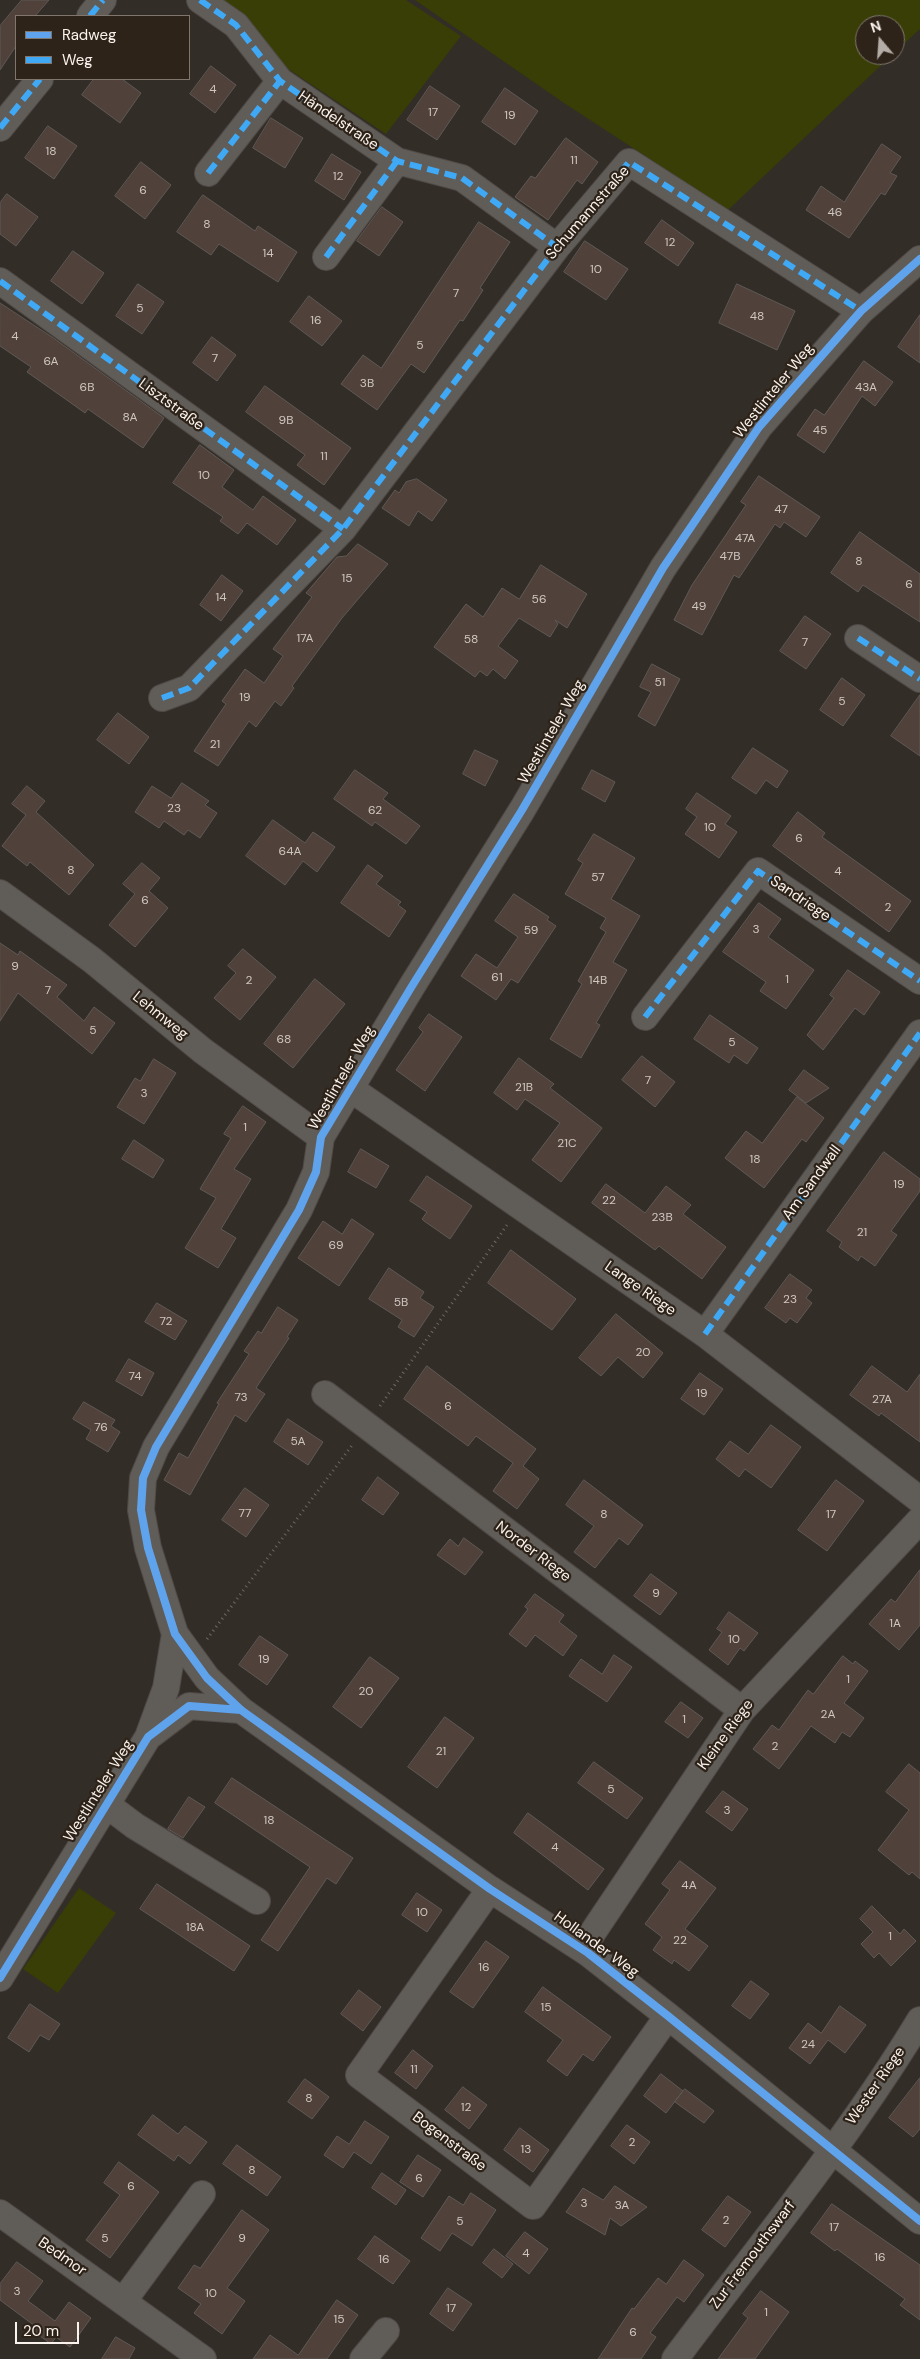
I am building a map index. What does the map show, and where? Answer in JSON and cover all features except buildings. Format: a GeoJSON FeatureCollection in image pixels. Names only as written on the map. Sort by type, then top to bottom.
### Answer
{"type":"FeatureCollection","features":[{"type":"Feature","properties":{"kind":"street"},"geometry":{"type":"LineString","coordinates":[[91,15],[103,0]]}},
{"type":"Feature","properties":{"kind":"street","name":"Händelstraße"},"geometry":{"type":"LineString","coordinates":[[200,0],[236,25],[280,81],[397,161],[462,178],[557,247]]}},
{"type":"Feature","properties":{"kind":"street"},"geometry":{"type":"LineString","coordinates":[[0,128],[39,80]]}},
{"type":"Feature","properties":{"kind":"street"},"geometry":{"type":"LineString","coordinates":[[208,173],[280,81]]}},
{"type":"Feature","properties":{"kind":"street"},"geometry":{"type":"LineString","coordinates":[[326,257],[397,161]]}},
{"type":"Feature","properties":{"kind":"street","name":"Schumannstraße"},"geometry":{"type":"LineString","coordinates":[[343,529],[557,247],[629,162],[861,311]]}},
{"type":"Feature","properties":{"kind":"street","name":"Westlinteler Weg"},"geometry":{"type":"LineString","coordinates":[[241,1710],[207,1678],[175,1634],[148,1548],[142,1510],[143,1478],[156,1447],[299,1210],[316,1172],[321,1138],[412,986],[522,810],[663,568],[760,427],[861,311],[920,259]]}},
{"type":"Feature","properties":{"kind":"street","name":"Lisztstraße"},"geometry":{"type":"LineString","coordinates":[[0,282],[343,529]]}},
{"type":"Feature","properties":{"kind":"street"},"geometry":{"type":"LineString","coordinates":[[162,698],[190,688],[343,529]]}},
{"type":"Feature","properties":{"kind":"street"},"geometry":{"type":"LineString","coordinates":[[858,638],[920,679]]}},
{"type":"Feature","properties":{"kind":"street","name":"Sandriege"},"geometry":{"type":"LineString","coordinates":[[646,1018],[758,871],[920,981]]}},
{"type":"Feature","properties":{"kind":"street","name":"Lehmweg"},"geometry":{"type":"LineString","coordinates":[[0,893],[92,960],[204,1051],[321,1138]]}},
{"type":"Feature","properties":{"kind":"street","name":"Am Sandwall"},"geometry":{"type":"LineString","coordinates":[[704,1334],[920,1033]]}},
{"type":"Feature","properties":{"kind":"street","name":"Lange Riege"},"geometry":{"type":"LineString","coordinates":[[351,1089],[704,1334],[920,1500]]}},
{"type":"Feature","properties":{"kind":"street","name":"Norder Riege"},"geometry":{"type":"LineString","coordinates":[[325,1394],[742,1710]]}},
{"type":"Feature","properties":{"kind":"street","name":"Kleine Riege"},"geometry":{"type":"LineString","coordinates":[[588,1953],[586,1941],[742,1710],[920,1520]]}},
{"type":"Feature","properties":{"kind":"street","name":"Westlinteler Weg"},"geometry":{"type":"LineString","coordinates":[[0,1978],[148,1737],[166,1688],[175,1634]]}},
{"type":"Feature","properties":{"kind":"street","name":"Westlinteler Weg"},"geometry":{"type":"LineString","coordinates":[[148,1737],[189,1706],[241,1710]]}},
{"type":"Feature","properties":{"kind":"street","name":"Hollander Weg"},"geometry":{"type":"LineString","coordinates":[[241,1710],[490,1889],[588,1953],[920,2221]]}},
{"type":"Feature","properties":{"kind":"street"},"geometry":{"type":"LineString","coordinates":[[107,1805],[135,1826],[257,1901]]}},
{"type":"Feature","properties":{"kind":"street","name":"Bogenstraße"},"geometry":{"type":"LineString","coordinates":[[490,1889],[360,2075],[533,2206],[668,2016]]}},
{"type":"Feature","properties":{"kind":"street","name":"Wester Riege"},"geometry":{"type":"LineString","coordinates":[[831,2151],[896,2059],[920,2020]]}},
{"type":"Feature","properties":{"kind":"street","name":"Zur Fremouthswarf"},"geometry":{"type":"LineString","coordinates":[[675,2359],[831,2151]]}},
{"type":"Feature","properties":{"kind":"street"},"geometry":{"type":"LineString","coordinates":[[124,2300],[202,2194]]}},
{"type":"Feature","properties":{"kind":"street","name":"Bedmor"},"geometry":{"type":"LineString","coordinates":[[0,2213],[124,2300],[203,2359]]}},
{"type":"Feature","properties":{"kind":"street"},"geometry":{"type":"LineString","coordinates":[[363,2359],[386,2330]]}},
{"type":"Feature","properties":{"kind":"green space"},"geometry":{"type":"Polygon","coordinates":[[[223,0],[406,0],[461,36],[386,134],[276,61],[223,0]]]}},
{"type":"Feature","properties":{"kind":"green space"},"geometry":{"type":"Polygon","coordinates":[[[415,0],[920,0],[920,29],[905,43],[905,15],[855,15],[855,65],[881,65],[728,210],[564,103],[415,0]]]}},
{"type":"Feature","properties":{"kind":"green space"},"geometry":{"type":"Polygon","coordinates":[[[79,1888],[116,1913],[58,1993],[23,1969],[79,1888]]]}},
{"type":"Feature","properties":{"kind":"marked path"},"geometry":{"type":"LineString","coordinates":[[91,15],[103,0]]}},
{"type":"Feature","properties":{"kind":"marked path"},"geometry":{"type":"LineString","coordinates":[[200,0],[236,25],[280,81],[397,161],[462,178],[557,247]]}},
{"type":"Feature","properties":{"kind":"marked path"},"geometry":{"type":"LineString","coordinates":[[0,128],[39,80]]}},
{"type":"Feature","properties":{"kind":"marked path"},"geometry":{"type":"LineString","coordinates":[[208,173],[280,81]]}},
{"type":"Feature","properties":{"kind":"marked path"},"geometry":{"type":"LineString","coordinates":[[326,257],[397,161]]}},
{"type":"Feature","properties":{"kind":"marked path"},"geometry":{"type":"LineString","coordinates":[[162,698],[189,688],[343,529],[557,247],[629,162],[861,311]]}},
{"type":"Feature","properties":{"kind":"marked path"},"geometry":{"type":"LineString","coordinates":[[0,281],[343,529]]}},
{"type":"Feature","properties":{"kind":"marked path"},"geometry":{"type":"LineString","coordinates":[[858,638],[920,679]]}},
{"type":"Feature","properties":{"kind":"marked path"},"geometry":{"type":"LineString","coordinates":[[645,1017],[758,871],[920,981]]}},
{"type":"Feature","properties":{"kind":"marked path"},"geometry":{"type":"LineString","coordinates":[[705,1334],[920,1033]]}},
{"type":"Feature","properties":{"kind":"cycle path"},"geometry":{"type":"LineString","coordinates":[[920,259],[861,311],[759,427],[663,568],[522,810],[412,986],[321,1137],[316,1172],[299,1210],[156,1447],[143,1478],[141,1510],[148,1548],[175,1634],[207,1678],[241,1710],[490,1889],[588,1953],[920,2221]]}},
{"type":"Feature","properties":{"kind":"cycle path"},"geometry":{"type":"LineString","coordinates":[[0,1978],[148,1737],[189,1706],[241,1710]]}}]}
